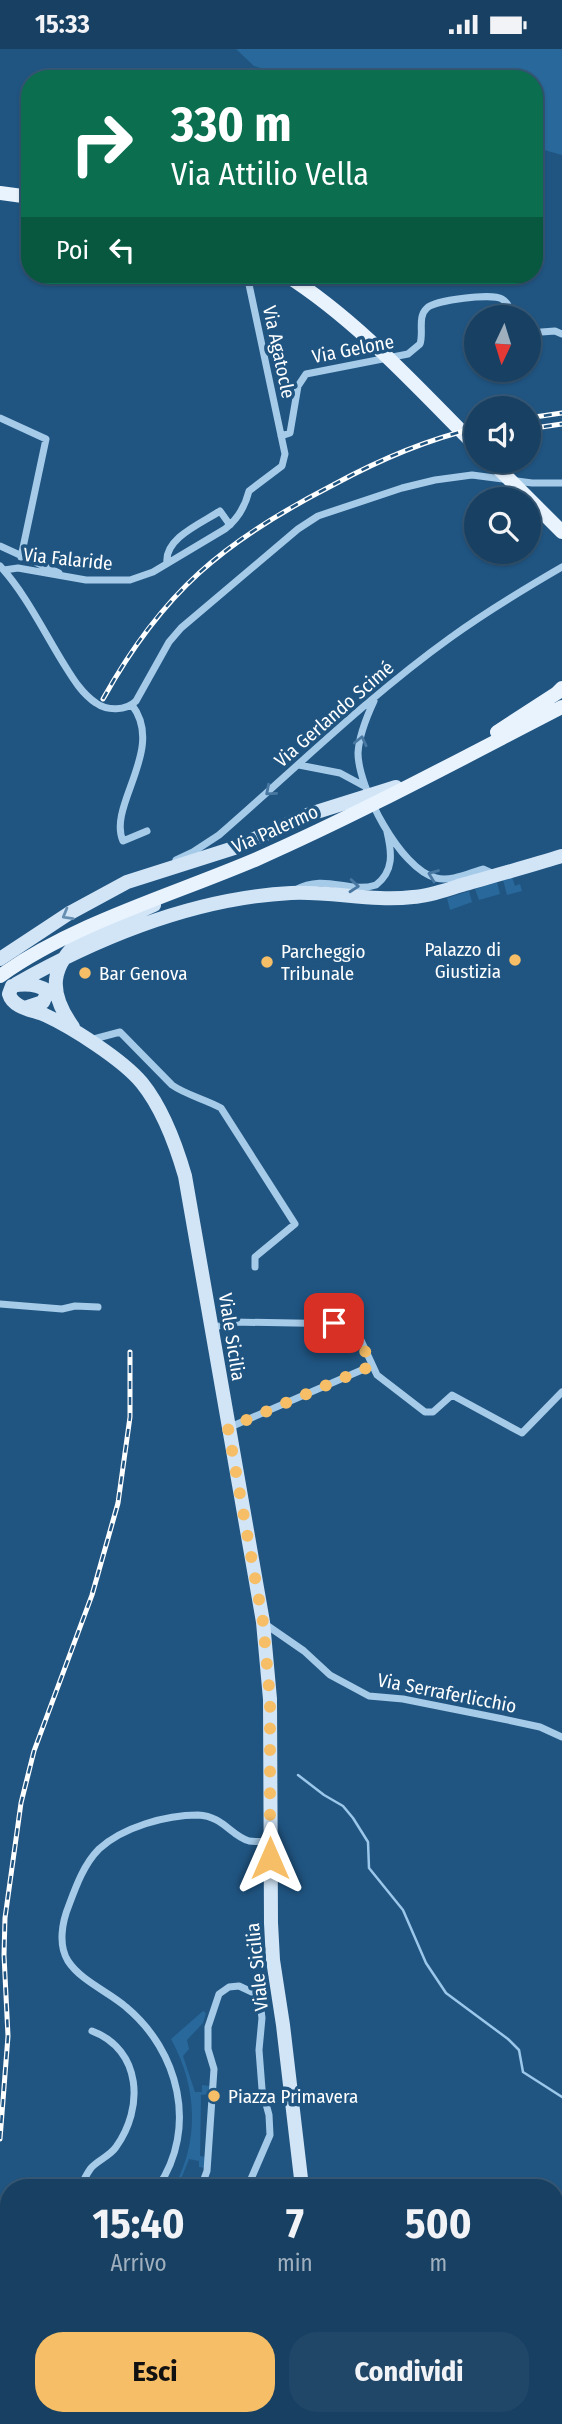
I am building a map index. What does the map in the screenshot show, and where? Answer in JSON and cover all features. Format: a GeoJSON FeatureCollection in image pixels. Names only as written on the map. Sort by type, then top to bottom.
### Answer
{"type":"FeatureCollection","features":[{"type":"Feature","properties":{"kind":"main road"},"geometry":{"type":"LineString","coordinates":[[0,193],[21,196]]}},
{"type":"Feature","properties":{"kind":"main road"},"geometry":{"type":"LineString","coordinates":[[299,284],[331,306],[382,352],[464,434]]}},
{"type":"Feature","properties":{"kind":"main road"},"geometry":{"type":"LineString","coordinates":[[503,473],[517,487]]}},
{"type":"Feature","properties":{"kind":"main road"},"geometry":{"type":"LineString","coordinates":[[541,510],[562,530]]}},
{"type":"Feature","properties":{"kind":"main road"},"geometry":{"type":"LineString","coordinates":[[541,513],[562,538]]}},
{"type":"Feature","properties":{"kind":"main road"},"geometry":{"type":"LineString","coordinates":[[449,765],[562,688]]}},
{"type":"Feature","properties":{"kind":"main road","name":"Via Palermo"},"geometry":{"type":"LineString","coordinates":[[0,976],[41,950],[365,810],[562,707]]}},
{"type":"Feature","properties":{"kind":"main road"},"geometry":{"type":"LineString","coordinates":[[256,859],[306,844],[357,821],[562,717]]}},
{"type":"Feature","properties":{"kind":"street","name":"Via Agatocle"},"geometry":{"type":"LineString","coordinates":[[249,284],[281,436]]}},
{"type":"Feature","properties":{"kind":"street","name":"Via Gelone"},"geometry":{"type":"LineString","coordinates":[[281,436],[290,433],[298,386],[306,374],[408,355],[420,344],[422,318],[431,305],[492,296],[505,300],[509,305]]}},
{"type":"Feature","properties":{"kind":"street"},"geometry":{"type":"LineString","coordinates":[[541,332],[555,331],[562,334]]}},
{"type":"Feature","properties":{"kind":"street"},"geometry":{"type":"LineString","coordinates":[[0,418],[46,439],[21,557]]}},
{"type":"Feature","properties":{"kind":"street","name":"Via Falaride"},"geometry":{"type":"LineString","coordinates":[[2,568],[18,568],[86,580],[130,580],[153,572],[230,525],[246,505],[248,491],[282,467],[285,454],[281,436]]}},
{"type":"Feature","properties":{"kind":"street"},"geometry":{"type":"LineString","coordinates":[[2,568],[78,686],[99,706],[115,709],[132,705],[169,642],[187,622],[298,529],[318,516],[435,479],[472,475],[532,483],[562,483]]}},
{"type":"Feature","properties":{"kind":"street"},"geometry":{"type":"LineString","coordinates":[[167,563],[172,543],[220,511],[230,525]]}},
{"type":"Feature","properties":{"kind":"street"},"geometry":{"type":"LineString","coordinates":[[0,547],[65,577]]}},
{"type":"Feature","properties":{"kind":"street","name":"Via Gerlando Scimé"},"geometry":{"type":"LineString","coordinates":[[127,882],[219,835],[376,697],[449,639],[510,597],[562,567]]}},
{"type":"Feature","properties":{"kind":"street"},"geometry":{"type":"LineString","coordinates":[[376,697],[358,753],[365,786],[386,828],[410,860],[432,877],[450,878],[483,869],[496,875]]}},
{"type":"Feature","properties":{"kind":"street"},"geometry":{"type":"LineString","coordinates":[[132,705],[140,715],[143,741],[121,820],[120,834],[123,841],[147,831]]}},
{"type":"Feature","properties":{"kind":"street"},"geometry":{"type":"LineString","coordinates":[[299,765],[340,773],[365,786]]}},
{"type":"Feature","properties":{"kind":"street"},"geometry":{"type":"LineString","coordinates":[[0,960],[68,914],[127,882],[234,848],[310,814],[374,795],[449,765]]}},
{"type":"Feature","properties":{"kind":"street"},"geometry":{"type":"LineString","coordinates":[[289,893],[317,881],[357,886],[376,885],[389,871],[391,861],[386,828]]}},
{"type":"Feature","properties":{"kind":"street"},"geometry":{"type":"LineString","coordinates":[[0,995],[12,986],[62,961],[157,920],[193,909],[289,893],[413,898],[562,856]]}},
{"type":"Feature","properties":{"kind":"street"},"geometry":{"type":"LineString","coordinates":[[0,1010],[25,1008],[43,1002],[51,995],[62,961],[84,937],[145,910],[177,892]]}},
{"type":"Feature","properties":{"kind":"street"},"geometry":{"type":"LineString","coordinates":[[12,986],[34,985],[51,995],[84,1037]]}},
{"type":"Feature","properties":{"kind":"street"},"geometry":{"type":"LineString","coordinates":[[12,986],[9,994],[11,999],[84,1037],[120,1032],[172,1085],[221,1108],[295,1224],[255,1257],[255,1267]]}},
{"type":"Feature","properties":{"kind":"street","name":"Viale Sicilia"},"geometry":{"type":"LineString","coordinates":[[84,1037],[141,1083],[160,1111],[185,1177],[263,1622],[270,1699],[273,1960],[284,2025],[301,2179]]}},
{"type":"Feature","properties":{"kind":"street"},"geometry":{"type":"LineString","coordinates":[[0,1304],[51,1309],[98,1307]]}},
{"type":"Feature","properties":{"kind":"street"},"geometry":{"type":"LineString","coordinates":[[211,1329],[233,1322],[348,1325],[359,1336],[377,1375],[425,1412],[433,1412],[452,1395],[522,1433],[559,1400],[562,1392]]}},
{"type":"Feature","properties":{"kind":"street"},"geometry":{"type":"LineString","coordinates":[[228,1428],[371,1366]]}},
{"type":"Feature","properties":{"kind":"street","name":"Via Serraferlicchio"},"geometry":{"type":"LineString","coordinates":[[263,1622],[304,1651],[330,1675],[369,1696],[403,1699],[503,1719],[540,1727],[562,1737]]}},
{"type":"Feature","properties":{"kind":"street"},"geometry":{"type":"LineString","coordinates":[[162,2179],[170,2164],[179,2121],[172,2069],[148,2027],[126,2006],[82,1975],[68,1960],[62,1936],[64,1918],[75,1889],[90,1861],[100,1849],[121,1835],[144,1825],[184,1816],[207,1816],[247,1840],[270,1842]]}},
{"type":"Feature","properties":{"kind":"street"},"geometry":{"type":"LineString","coordinates":[[204,2179],[207,2171],[214,2069],[208,2049],[208,2027],[216,2001],[224,1989],[234,1986],[245,1987],[258,1997],[262,2018],[259,2050],[262,2089],[270,2115],[270,2135],[251,2179]]}},
{"type":"Feature","properties":{"kind":"street"},"geometry":{"type":"LineString","coordinates":[[84,2179],[89,2170],[115,2149],[129,2122],[134,2094],[134,2076],[124,2055],[110,2040],[92,2031]]}},
{"type":"Feature","properties":{"kind":"shaded area"},"geometry":{"type":"Polygon","coordinates":[[[236,49],[562,49],[562,155],[543,150],[543,70],[267,70],[254,66],[236,49]]]}},
{"type":"Feature","properties":{"kind":"shaded area"},"geometry":{"type":"Polygon","coordinates":[[[512,877],[515,886],[520,884],[522,891],[507,895],[503,880],[512,877]]]}},
{"type":"Feature","properties":{"kind":"shaded area"},"geometry":{"type":"Polygon","coordinates":[[[497,882],[500,894],[479,900],[475,889],[497,882]]]}},
{"type":"Feature","properties":{"kind":"shaded area"},"geometry":{"type":"Polygon","coordinates":[[[469,891],[472,902],[450,910],[447,898],[469,891]]]}},
{"type":"Feature","properties":{"kind":"shaded area"},"geometry":{"type":"Polygon","coordinates":[[[203,2011],[206,2013],[203,2023],[187,2040],[189,2049],[183,2056],[195,2092],[202,2092],[202,2085],[210,2086],[210,2094],[201,2095],[200,2156],[206,2157],[205,2168],[199,2167],[199,2161],[189,2159],[181,2179],[178,2179],[188,2151],[192,2113],[186,2075],[171,2039],[203,2011]]]}},
{"type":"Feature","properties":{"kind":"waterway"},"geometry":{"type":"LineString","coordinates":[[298,1775],[343,1806],[353,1818],[368,1842],[369,1868],[403,1910],[426,1963],[446,1993],[519,2050],[523,2072],[562,2097]]}},
{"type":"Feature","properties":{"kind":"railway"},"geometry":{"type":"LineString","coordinates":[[541,416],[562,413]]}},
{"type":"Feature","properties":{"kind":"railway"},"geometry":{"type":"LineString","coordinates":[[541,427],[562,424]]}},
{"type":"Feature","properties":{"kind":"railway"},"geometry":{"type":"LineString","coordinates":[[103,699],[149,628],[173,599],[228,549],[294,506],[368,467],[420,445],[464,431]]}},
{"type":"Feature","properties":{"kind":"railway"},"geometry":{"type":"LineString","coordinates":[[0,2139],[8,2036],[5,1918],[21,1803],[34,1751],[92,1595],[118,1503],[130,1417],[130,1352]]}},
{"type":"Feature","properties":{"kind":"place","name":"Palazzo di Giustizia"},"geometry":{"type":"Point","coordinates":[515,960]}},
{"type":"Feature","properties":{"kind":"place","name":"Parcheggio Tribunale"},"geometry":{"type":"Point","coordinates":[267,962]}},
{"type":"Feature","properties":{"kind":"place","name":"Bar Genova"},"geometry":{"type":"Point","coordinates":[85,973]}},
{"type":"Feature","properties":{"kind":"place","name":"Piazza Primavera"},"geometry":{"type":"Point","coordinates":[214,2096]}},
{"type":"Feature","properties":{"kind":"route"},"geometry":{"type":"LineString","coordinates":[[270,1858],[270,1699],[263,1622],[228,1428],[371,1366],[359,1336],[348,1325],[334,1323]]}}]}
